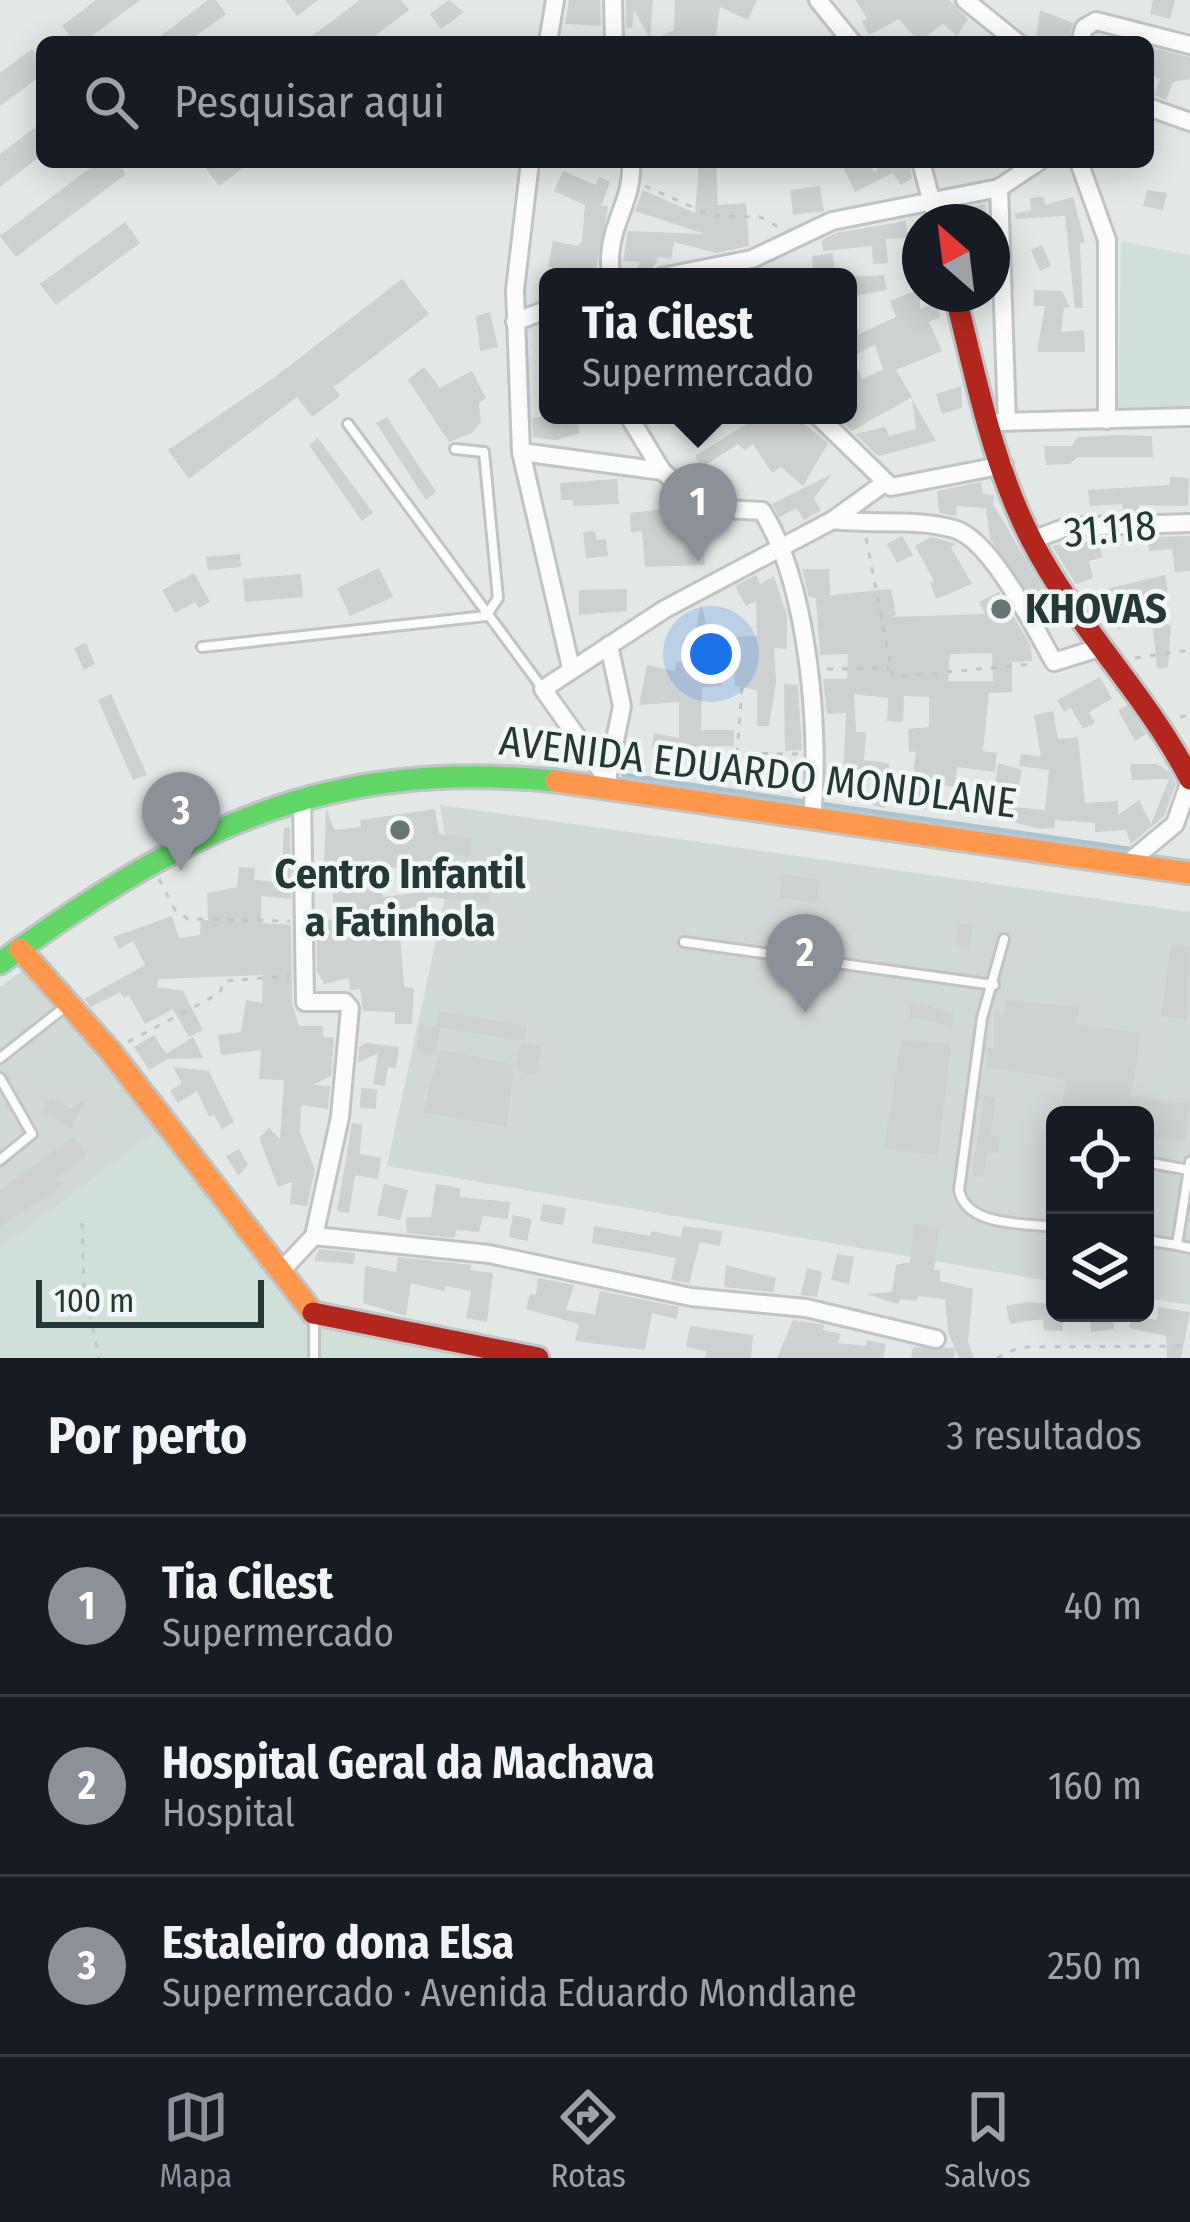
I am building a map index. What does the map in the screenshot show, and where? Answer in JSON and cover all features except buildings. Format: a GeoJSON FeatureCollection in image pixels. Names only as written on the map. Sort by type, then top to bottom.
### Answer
{"type":"FeatureCollection","features":[{"type":"Feature","properties":{"kind":"street"},"geometry":{"type":"LineString","coordinates":[[549,36],[555,0]]}},
{"type":"Feature","properties":{"kind":"street"},"geometry":{"type":"LineString","coordinates":[[613,0],[614,36]]}},
{"type":"Feature","properties":{"kind":"street"},"geometry":{"type":"LineString","coordinates":[[818,0],[847,36]]}},
{"type":"Feature","properties":{"kind":"street"},"geometry":{"type":"LineString","coordinates":[[964,0],[1009,36]]}},
{"type":"Feature","properties":{"kind":"street"},"geometry":{"type":"LineString","coordinates":[[1082,36],[1084,28],[1096,21],[1190,45]]}},
{"type":"Feature","properties":{"kind":"street"},"geometry":{"type":"LineString","coordinates":[[1154,109],[1190,122]]}},
{"type":"Feature","properties":{"kind":"street"},"geometry":{"type":"LineString","coordinates":[[529,168],[514,322],[521,452],[571,668]]}},
{"type":"Feature","properties":{"kind":"street"},"geometry":{"type":"LineString","coordinates":[[923,168],[932,204]]}},
{"type":"Feature","properties":{"kind":"street"},"geometry":{"type":"LineString","coordinates":[[957,204],[999,188],[1029,168]]}},
{"type":"Feature","properties":{"kind":"street"},"geometry":{"type":"LineString","coordinates":[[1081,168],[1108,240],[1108,420]]}},
{"type":"Feature","properties":{"kind":"street"},"geometry":{"type":"LineString","coordinates":[[610,268],[607,247],[631,171]]}},
{"type":"Feature","properties":{"kind":"street"},"geometry":{"type":"LineString","coordinates":[[999,188],[1004,465],[1032,540],[1160,721],[1190,780],[1175,824],[1127,863]]}},
{"type":"Feature","properties":{"kind":"street"},"geometry":{"type":"LineString","coordinates":[[721,268],[752,259],[832,221],[902,216]]}},
{"type":"Feature","properties":{"kind":"street"},"geometry":{"type":"LineString","coordinates":[[514,322],[539,312]]}},
{"type":"Feature","properties":{"kind":"street"},"geometry":{"type":"LineString","coordinates":[[961,312],[1000,422]]}},
{"type":"Feature","properties":{"kind":"street"},"geometry":{"type":"LineString","coordinates":[[1000,422],[1190,417]]}},
{"type":"Feature","properties":{"kind":"street"},"geometry":{"type":"LineString","coordinates":[[633,424],[662,471],[709,510],[762,511],[782,549],[819,754],[812,817]]}},
{"type":"Feature","properties":{"kind":"street"},"geometry":{"type":"LineString","coordinates":[[826,424],[883,484]]}},
{"type":"Feature","properties":{"kind":"street"},"geometry":{"type":"LineString","coordinates":[[521,452],[662,471]]}},
{"type":"Feature","properties":{"kind":"street"},"geometry":{"type":"LineString","coordinates":[[611,784],[543,689],[718,580],[833,520],[883,484],[915,484],[1004,465]]}},
{"type":"Feature","properties":{"kind":"street"},"geometry":{"type":"LineString","coordinates":[[833,520],[863,526],[907,521],[960,530],[1006,578],[1054,662],[1109,655]]}},
{"type":"Feature","properties":{"kind":"street","name":"31.118"},"geometry":{"type":"LineString","coordinates":[[1032,540],[1067,527],[1190,524]]}},
{"type":"Feature","properties":{"kind":"street"},"geometry":{"type":"LineString","coordinates":[[608,645],[622,706],[611,784]]}},
{"type":"Feature","properties":{"kind":"street","name":"AVENIDA EDUARDO MONDLANE"},"geometry":{"type":"LineString","coordinates":[[7,956],[151,859],[223,824],[302,796],[392,780],[469,774],[611,784],[1190,873]]}},
{"type":"Feature","properties":{"kind":"street"},"geometry":{"type":"LineString","coordinates":[[284,1269],[314,1236],[340,1117],[350,1009],[345,1002],[308,1004],[302,796]]}},
{"type":"Feature","properties":{"kind":"street"},"geometry":{"type":"LineString","coordinates":[[7,956],[68,1004],[111,1052],[284,1269],[314,1315],[492,1345],[538,1358]]}},
{"type":"Feature","properties":{"kind":"street"},"geometry":{"type":"LineString","coordinates":[[314,1236],[490,1254],[691,1297],[806,1308],[936,1339]]}},
{"type":"Feature","properties":{"kind":"lane"},"geometry":{"type":"LineString","coordinates":[[348,424],[543,689]]}},
{"type":"Feature","properties":{"kind":"lane"},"geometry":{"type":"LineString","coordinates":[[455,449],[484,452],[497,598],[486,616]]}},
{"type":"Feature","properties":{"kind":"lane"},"geometry":{"type":"LineString","coordinates":[[202,647],[486,616]]}},
{"type":"Feature","properties":{"kind":"lane"},"geometry":{"type":"LineString","coordinates":[[1004,939],[982,1018],[961,1201],[977,1216],[1046,1226]]}},
{"type":"Feature","properties":{"kind":"lane"},"geometry":{"type":"LineString","coordinates":[[683,942],[994,985]]}},
{"type":"Feature","properties":{"kind":"lane"},"geometry":{"type":"LineString","coordinates":[[0,1058],[68,1004]]}},
{"type":"Feature","properties":{"kind":"lane"},"geometry":{"type":"LineString","coordinates":[[0,1078],[32,1134],[0,1160]]}},
{"type":"Feature","properties":{"kind":"lane"},"geometry":{"type":"LineString","coordinates":[[1154,1163],[1190,1166],[1177,1245]]}},
{"type":"Feature","properties":{"kind":"lane"},"geometry":{"type":"LineString","coordinates":[[1154,1241],[1190,1248]]}},
{"type":"Feature","properties":{"kind":"lane"},"geometry":{"type":"LineString","coordinates":[[314,1315],[314,1358]]}},
{"type":"Feature","properties":{"kind":"path"},"geometry":{"type":"LineString","coordinates":[[631,171],[713,216],[760,218],[784,230]]}},
{"type":"Feature","properties":{"kind":"path"},"geometry":{"type":"LineString","coordinates":[[707,467],[728,509]]}},
{"type":"Feature","properties":{"kind":"path"},"geometry":{"type":"LineString","coordinates":[[863,526],[893,677],[1054,662]]}},
{"type":"Feature","properties":{"kind":"path"},"geometry":{"type":"LineString","coordinates":[[1109,655],[1190,650]]}},
{"type":"Feature","properties":{"kind":"path"},"geometry":{"type":"LineString","coordinates":[[807,670],[892,668]]}},
{"type":"Feature","properties":{"kind":"path"},"geometry":{"type":"LineString","coordinates":[[742,688],[737,754],[819,754]]}},
{"type":"Feature","properties":{"kind":"path"},"geometry":{"type":"LineString","coordinates":[[151,859],[170,902],[188,919],[304,921]]}},
{"type":"Feature","properties":{"kind":"path"},"geometry":{"type":"LineString","coordinates":[[111,1052],[220,993],[224,981],[304,975]]}},
{"type":"Feature","properties":{"kind":"path"},"geometry":{"type":"LineString","coordinates":[[82,1223],[84,1286],[99,1358]]}},
{"type":"Feature","properties":{"kind":"path"},"geometry":{"type":"LineString","coordinates":[[997,1358],[1020,1347],[1190,1346]]}},
{"type":"Feature","properties":{"kind":"shaded area"},"geometry":{"type":"Polygon","coordinates":[[[440,805],[1190,912],[1190,1305],[1154,1299],[1154,1106],[1046,1106],[1046,1280],[387,1166],[451,871],[440,805]]]}},
{"type":"Feature","properties":{"kind":"shaded area"},"geometry":{"type":"Polygon","coordinates":[[[22,971],[159,1129],[0,1249],[0,987],[22,971]]]}},
{"type":"Feature","properties":{"kind":"green space"},"geometry":{"type":"Polygon","coordinates":[[[1121,241],[1190,255],[1190,409],[1118,410],[1121,241]]]}},
{"type":"Feature","properties":{"kind":"green space"},"geometry":{"type":"Polygon","coordinates":[[[159,1129],[342,1330],[483,1358],[0,1358],[0,1249],[159,1129]]]}},
{"type":"Feature","properties":{"kind":"waterway"},"geometry":{"type":"LineString","coordinates":[[596,739],[607,754]]}},
{"type":"Feature","properties":{"kind":"waterway"},"geometry":{"type":"LineString","coordinates":[[614,763],[624,775],[1137,850]]}},
{"type":"Feature","properties":{"kind":"traffic: fast"},"geometry":{"type":"LineString","coordinates":[[0,963],[132,875],[260,814],[326,793],[396,781],[473,777],[556,781]]}},
{"type":"Feature","properties":{"kind":"traffic: slow"},"geometry":{"type":"LineString","coordinates":[[556,781],[1190,873]]}},
{"type":"Feature","properties":{"kind":"traffic: slow"},"geometry":{"type":"LineString","coordinates":[[20,949],[111,1052],[313,1313]]}},
{"type":"Feature","properties":{"kind":"traffic: jam"},"geometry":{"type":"LineString","coordinates":[[959,312],[996,451],[1032,541],[1190,779]]}},
{"type":"Feature","properties":{"kind":"traffic: jam"},"geometry":{"type":"LineString","coordinates":[[313,1313],[538,1358]]}},
{"type":"Feature","properties":{"kind":"place","name":"Tia Cilest"},"geometry":{"type":"Point","coordinates":[698,562]}},
{"type":"Feature","properties":{"kind":"place","name":"KHOVAS"},"geometry":{"type":"Point","coordinates":[1001,609]}},
{"type":"Feature","properties":{"kind":"place","name":"Centro Infantil a Fatinhola"},"geometry":{"type":"Point","coordinates":[400,830]}},
{"type":"Feature","properties":{"kind":"place","name":"Estaleiro dona Elsa"},"geometry":{"type":"Point","coordinates":[181,871]}},
{"type":"Feature","properties":{"kind":"place","name":"Hospital Geral da Machava"},"geometry":{"type":"Point","coordinates":[805,1013]}}]}
